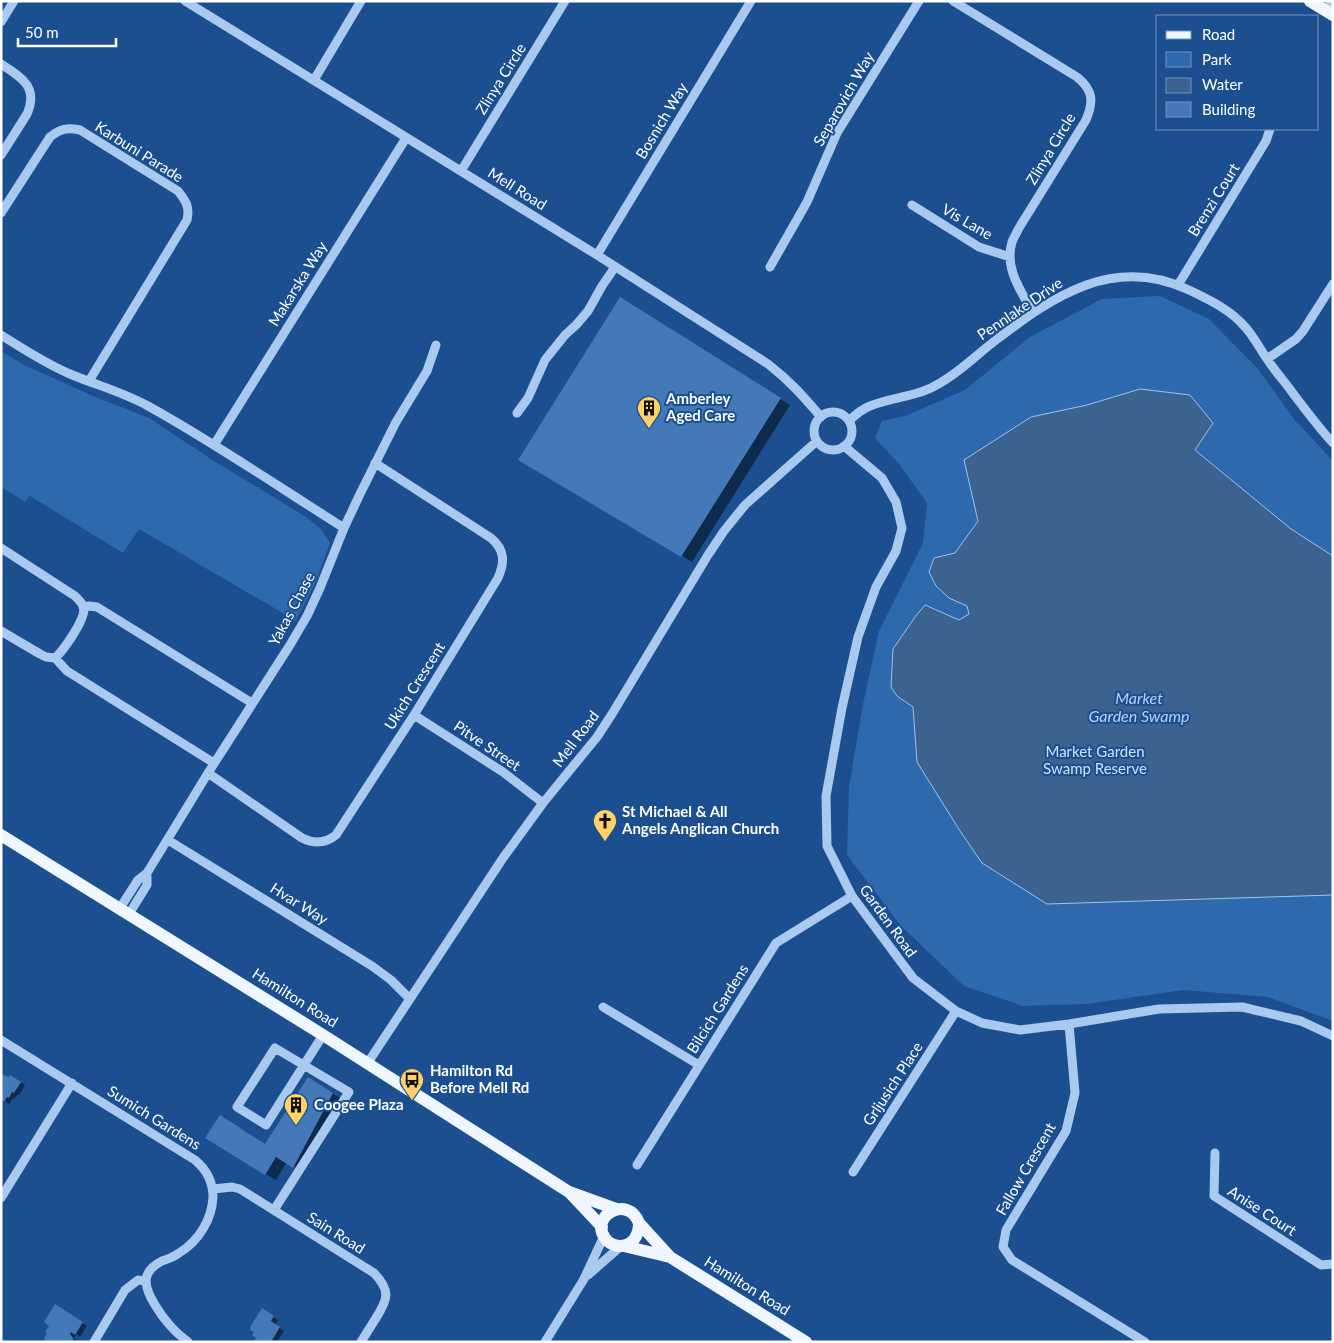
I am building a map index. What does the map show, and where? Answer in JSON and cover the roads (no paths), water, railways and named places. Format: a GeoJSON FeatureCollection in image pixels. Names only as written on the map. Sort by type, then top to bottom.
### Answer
{"type":"FeatureCollection","features":[{"type":"Feature","properties":{"kind":"main road"},"geometry":{"type":"LineString","coordinates":[[1313,2],[1330,9]]}},
{"type":"Feature","properties":{"kind":"main road","name":"Hamilton Road"},"geometry":{"type":"LineString","coordinates":[[1,834],[323,1035],[569,1192],[616,1209]]}},
{"type":"Feature","properties":{"kind":"main road","name":"Hamilton Road"},"geometry":{"type":"LineString","coordinates":[[569,1192],[603,1231]]}},
{"type":"Feature","properties":{"kind":"main road"},"geometry":{"type":"LineString","coordinates":[[616,1209],[628,1210],[636,1218],[639,1229],[634,1240],[622,1246],[611,1244],[603,1231],[606,1215],[616,1209]]}},
{"type":"Feature","properties":{"kind":"main road","name":"Hamilton Road"},"geometry":{"type":"LineString","coordinates":[[638,1223],[670,1257],[806,1342]]}},
{"type":"Feature","properties":{"kind":"main road","name":"Hamilton Road"},"geometry":{"type":"LineString","coordinates":[[622,1246],[670,1257]]}},
{"type":"Feature","properties":{"kind":"street"},"geometry":{"type":"LineString","coordinates":[[1,22],[14,1]]}},
{"type":"Feature","properties":{"kind":"street","name":"Mell Road"},"geometry":{"type":"LineString","coordinates":[[185,1],[597,255],[768,364],[784,376],[821,417]]}},
{"type":"Feature","properties":{"kind":"street"},"geometry":{"type":"LineString","coordinates":[[314,80],[362,1]]}},
{"type":"Feature","properties":{"kind":"street","name":"Zlinya Circle"},"geometry":{"type":"LineString","coordinates":[[461,171],[565,1]]}},
{"type":"Feature","properties":{"kind":"street","name":"Bosnich Way"},"geometry":{"type":"LineString","coordinates":[[597,255],[752,1]]}},
{"type":"Feature","properties":{"kind":"street","name":"Separovich Way"},"geometry":{"type":"LineString","coordinates":[[770,267],[807,202],[837,133],[919,1]]}},
{"type":"Feature","properties":{"kind":"street","name":"Zlinya Circle"},"geometry":{"type":"LineString","coordinates":[[960,3],[1085,83],[1092,103],[1086,120],[1019,228],[1012,243],[1011,268],[1014,278],[1033,313]]}},
{"type":"Feature","properties":{"kind":"street"},"geometry":{"type":"LineString","coordinates":[[1,64],[26,82],[31,99],[27,114],[1,155]]}},
{"type":"Feature","properties":{"kind":"street","name":"Karbuni Parade"},"geometry":{"type":"LineString","coordinates":[[1,213],[50,137],[65,128],[80,130],[178,191],[188,205],[189,213],[187,220],[89,381]]}},
{"type":"Feature","properties":{"kind":"street","name":"Brenzi Court"},"geometry":{"type":"LineString","coordinates":[[1178,285],[1266,141],[1270,130]]}},
{"type":"Feature","properties":{"kind":"street","name":"Makarska Way"},"geometry":{"type":"LineString","coordinates":[[214,445],[406,138]]}},
{"type":"Feature","properties":{"kind":"street","name":"Vis Lane"},"geometry":{"type":"LineString","coordinates":[[912,204],[979,247],[1010,257]]}},
{"type":"Feature","properties":{"kind":"street"},"geometry":{"type":"LineString","coordinates":[[517,413],[528,398],[545,360],[588,311],[615,267]]}},
{"type":"Feature","properties":{"kind":"street","name":"Pennlake Drive"},"geometry":{"type":"LineString","coordinates":[[848,421],[861,410],[871,405],[916,394],[949,378],[995,340],[1033,313],[1076,288],[1108,279],[1144,277],[1178,285],[1212,301],[1234,316],[1245,326],[1267,359],[1322,431],[1333,442]]}},
{"type":"Feature","properties":{"kind":"street"},"geometry":{"type":"LineString","coordinates":[[1267,359],[1287,346],[1299,335],[1333,284]]}},
{"type":"Feature","properties":{"kind":"street"},"geometry":{"type":"LineString","coordinates":[[1,334],[47,363],[147,405],[214,445],[344,528]]}},
{"type":"Feature","properties":{"kind":"street","name":"Yakas Chase"},"geometry":{"type":"LineString","coordinates":[[124,911],[147,884],[147,874],[214,763],[307,616],[327,573],[344,528],[396,422],[427,371],[436,345]]}},
{"type":"Feature","properties":{"kind":"street"},"geometry":{"type":"LineString","coordinates":[[832,412],[839,413],[848,421],[851,426],[850,437],[844,446],[832,450],[826,449],[817,441],[814,431],[821,417],[832,412]]}},
{"type":"Feature","properties":{"kind":"street","name":"Mell Road"},"geometry":{"type":"LineString","coordinates":[[367,1064],[503,858],[543,803],[597,737],[724,531],[751,499],[817,441]]}},
{"type":"Feature","properties":{"kind":"street","name":"Garden Road"},"geometry":{"type":"LineString","coordinates":[[844,446],[882,478],[896,502],[902,528],[896,551],[876,587],[858,637],[842,708],[826,796],[827,846],[852,896],[912,978],[956,1011],[982,1023],[1020,1030],[1159,1009],[1242,1007],[1301,1021],[1333,1036]]}},
{"type":"Feature","properties":{"kind":"street","name":"Ukich Crescent"},"geometry":{"type":"LineString","coordinates":[[208,773],[302,838],[310,842],[330,840],[336,835],[414,715],[498,578],[502,570],[503,559],[497,543],[375,463]]}},
{"type":"Feature","properties":{"kind":"street"},"geometry":{"type":"LineString","coordinates":[[1,548],[80,600],[84,611],[62,652],[55,658]]}},
{"type":"Feature","properties":{"kind":"street"},"geometry":{"type":"LineString","coordinates":[[83,607],[97,607],[252,703]]}},
{"type":"Feature","properties":{"kind":"street"},"geometry":{"type":"LineString","coordinates":[[1,631],[40,654],[55,658],[67,671],[214,763]]}},
{"type":"Feature","properties":{"kind":"street","name":"Pitve Street"},"geometry":{"type":"LineString","coordinates":[[414,715],[503,772],[543,803]]}},
{"type":"Feature","properties":{"kind":"street","name":"Hvar Way"},"geometry":{"type":"LineString","coordinates":[[168,840],[372,966],[410,998]]}},
{"type":"Feature","properties":{"kind":"street","name":"Bilcich Gardens"},"geometry":{"type":"LineString","coordinates":[[637,1165],[776,943],[852,896]]}},
{"type":"Feature","properties":{"kind":"street"},"geometry":{"type":"LineString","coordinates":[[603,1007],[699,1065]]}},
{"type":"Feature","properties":{"kind":"street","name":"Grljusich Place"},"geometry":{"type":"LineString","coordinates":[[853,1172],[956,1011]]}},
{"type":"Feature","properties":{"kind":"street","name":"Fallow Crescent"},"geometry":{"type":"LineString","coordinates":[[1069,1024],[1075,1094],[1066,1131],[1006,1230],[1004,1246],[1012,1260],[1145,1342]]}},
{"type":"Feature","properties":{"kind":"street"},"geometry":{"type":"LineString","coordinates":[[274,1210],[349,1092],[304,1065],[275,1048],[237,1107],[266,1125],[304,1065],[323,1035]]}},
{"type":"Feature","properties":{"kind":"street","name":"Sumich Gardens"},"geometry":{"type":"LineString","coordinates":[[1,1040],[195,1160],[203,1167],[213,1189]]}},
{"type":"Feature","properties":{"kind":"street"},"geometry":{"type":"LineString","coordinates":[[1,1198],[72,1083]]}},
{"type":"Feature","properties":{"kind":"street","name":"Anise Court"},"geometry":{"type":"LineString","coordinates":[[1215,1153],[1214,1196],[1320,1265],[1333,1264]]}},
{"type":"Feature","properties":{"kind":"street","name":"Sain Road"},"geometry":{"type":"LineString","coordinates":[[213,1189],[232,1187],[240,1189],[374,1273],[384,1288],[385,1304],[361,1342]]}},
{"type":"Feature","properties":{"kind":"street"},"geometry":{"type":"LineString","coordinates":[[188,1342],[166,1323],[150,1296],[146,1281],[154,1265],[179,1254],[191,1244],[202,1230],[210,1217],[213,1189]]}},
{"type":"Feature","properties":{"kind":"street"},"geometry":{"type":"LineString","coordinates":[[545,1342],[584,1279],[603,1231]]}},
{"type":"Feature","properties":{"kind":"street"},"geometry":{"type":"LineString","coordinates":[[584,1279],[622,1246]]}},
{"type":"Feature","properties":{"kind":"street"},"geometry":{"type":"LineString","coordinates":[[94,1342],[125,1290],[138,1280],[146,1281]]}},
{"type":"Feature","properties":{"kind":"water","name":"Market Garden Swamp"},"geometry":{"type":"Polygon","coordinates":[[[1140,389],[1190,395],[1213,423],[1195,450],[1291,529],[1333,556],[1333,895],[1047,904],[982,863],[917,762],[913,707],[897,696],[891,687],[893,649],[925,605],[959,620],[969,614],[967,606],[949,598],[936,586],[929,572],[934,558],[955,553],[978,521],[964,460],[1031,417],[1087,405],[1140,389]]]}},
{"type":"Feature","properties":{"kind":"place","name":"Amberley Aged Care"},"geometry":{"type":"Point","coordinates":[649,429]}},
{"type":"Feature","properties":{"kind":"place","name":"St Michael & All Angels Anglican Church"},"geometry":{"type":"Point","coordinates":[605,842]}},
{"type":"Feature","properties":{"kind":"place","name":"Hamilton Rd Before Mell Rd"},"geometry":{"type":"Point","coordinates":[412,1101]}},
{"type":"Feature","properties":{"kind":"place","name":"Coogee Plaza"},"geometry":{"type":"Point","coordinates":[296,1126]}},
{"type":"Feature","properties":{"kind":"park label","name":"Market Garden Swamp Reserve"},"geometry":{"type":"Point","coordinates":[1095,760]}}]}
